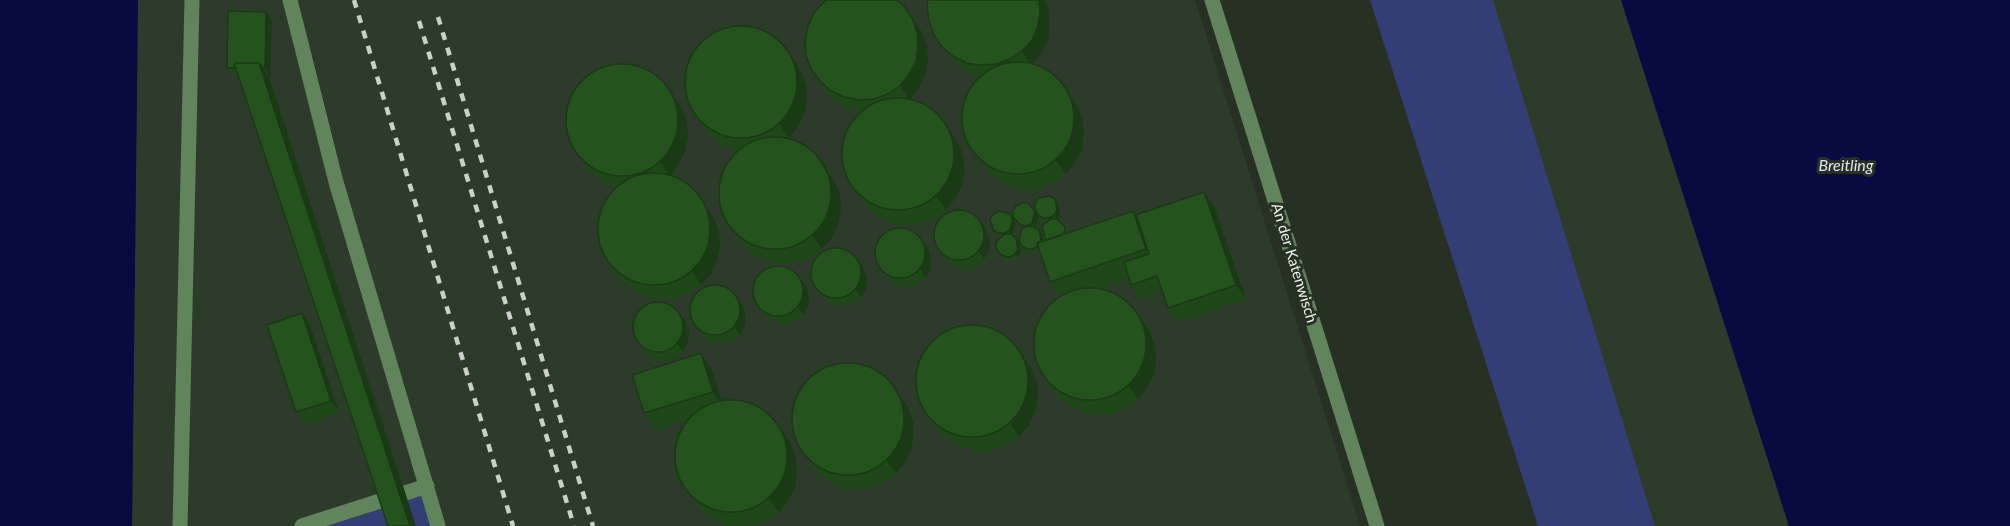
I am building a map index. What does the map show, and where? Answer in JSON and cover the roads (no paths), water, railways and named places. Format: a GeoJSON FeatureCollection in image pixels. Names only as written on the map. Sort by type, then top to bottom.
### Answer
{"type":"FeatureCollection","features":[{"type":"Feature","properties":{"kind":"street"},"geometry":{"type":"LineString","coordinates":[[180,526],[192,0]]}},
{"type":"Feature","properties":{"kind":"street"},"geometry":{"type":"LineString","coordinates":[[290,0],[336,182],[438,526]]}},
{"type":"Feature","properties":{"kind":"street","name":"An der Katenwisch"},"geometry":{"type":"LineString","coordinates":[[1212,0],[1377,526]]}},
{"type":"Feature","properties":{"kind":"street"},"geometry":{"type":"LineString","coordinates":[[302,526],[427,486]]}},
{"type":"Feature","properties":{"kind":"water"},"geometry":{"type":"Polygon","coordinates":[[[0,0],[138,0],[132,526],[0,526],[0,0]]]}},
{"type":"Feature","properties":{"kind":"water","name":"Breitling"},"geometry":{"type":"Polygon","coordinates":[[[1621,0],[2010,0],[2010,526],[1789,526],[1621,0]]]}},
{"type":"Feature","properties":{"kind":"railway"},"geometry":{"type":"LineString","coordinates":[[354,0],[513,526]]}},
{"type":"Feature","properties":{"kind":"railway"},"geometry":{"type":"LineString","coordinates":[[438,17],[593,526]]}},
{"type":"Feature","properties":{"kind":"railway"},"geometry":{"type":"LineString","coordinates":[[419,21],[574,526]]}}]}
